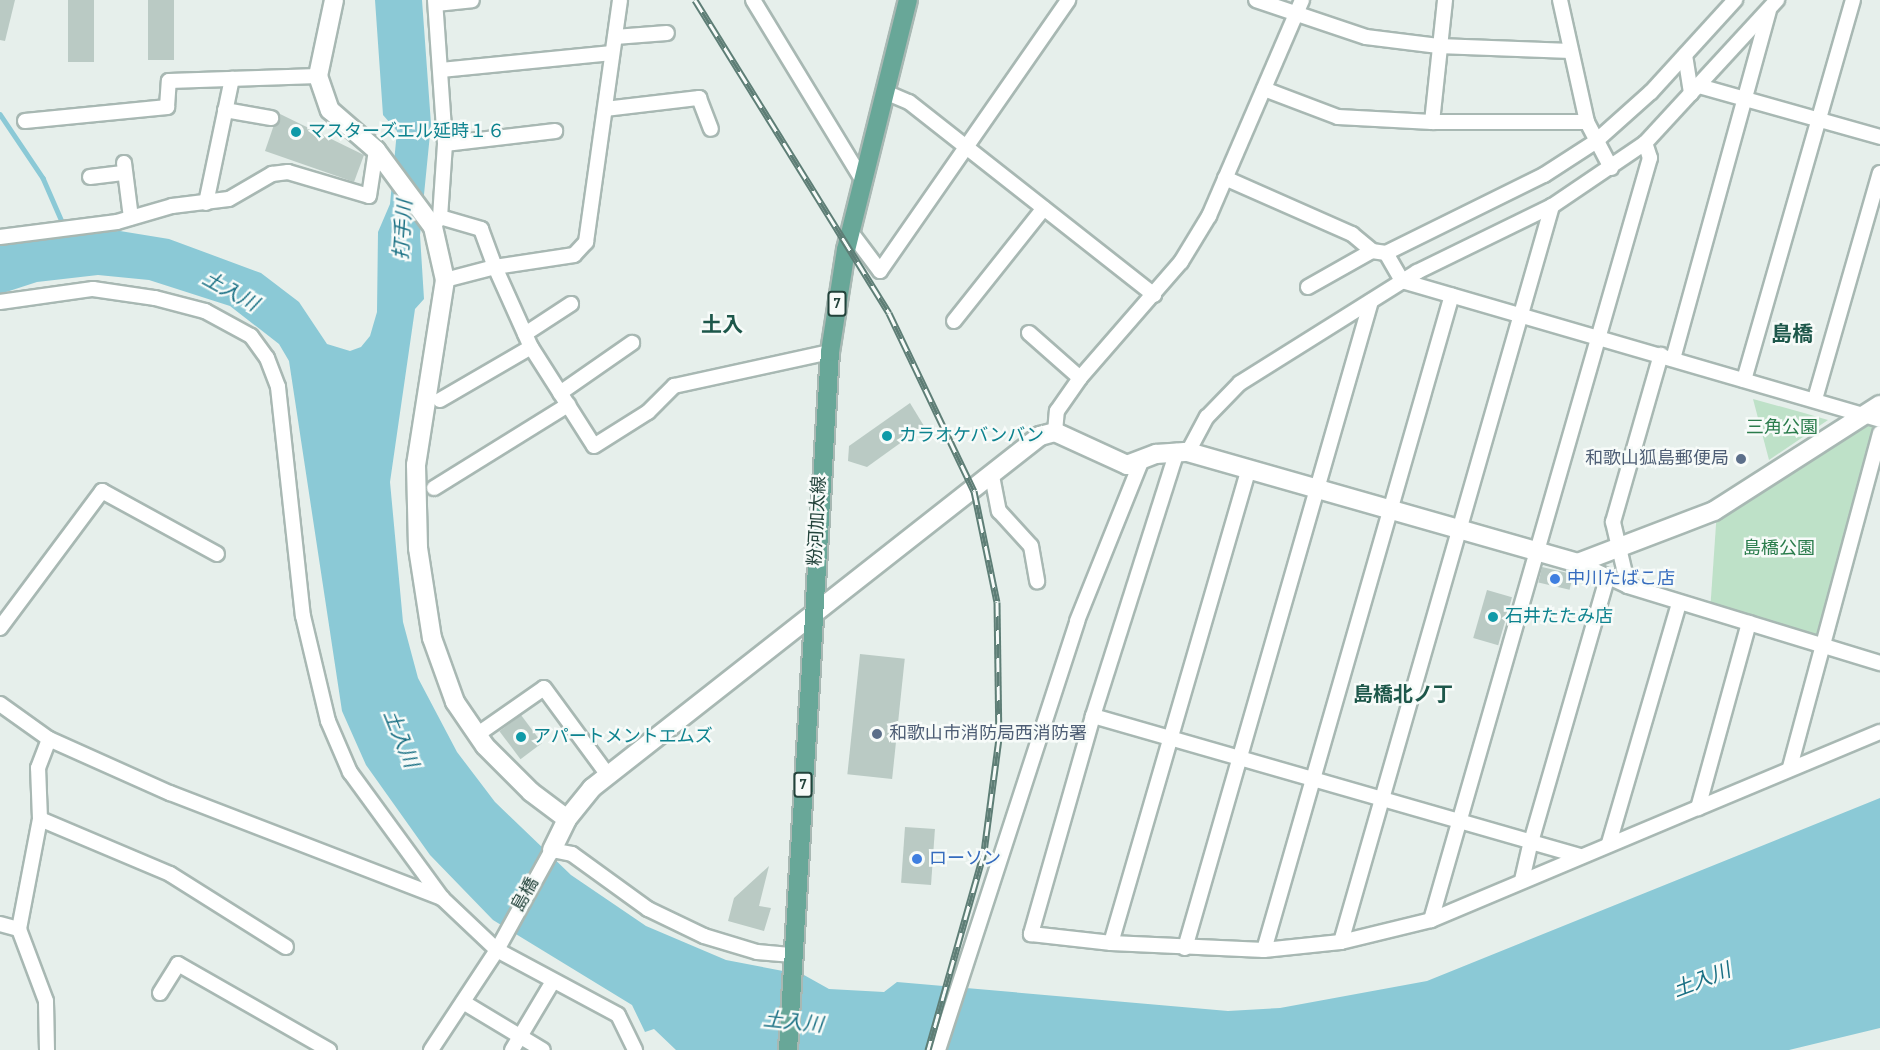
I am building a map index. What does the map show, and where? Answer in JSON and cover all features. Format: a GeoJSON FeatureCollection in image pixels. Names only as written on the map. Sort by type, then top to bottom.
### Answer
{"type":"FeatureCollection","features":[{"type":"Feature","properties":{"kind":"main road","name":"粉河加太線"},"geometry":{"type":"LineString","coordinates":[[788,1050],[812,616],[830,352],[850,231],[908,0]]}},
{"type":"Feature","properties":{"kind":"street"},"geometry":{"type":"LineString","coordinates":[[334,0],[318,76],[330,110],[376,150],[433,220],[481,229],[495,267],[528,340],[594,446],[648,412],[674,386],[830,352]]}},
{"type":"Feature","properties":{"kind":"street"},"geometry":{"type":"LineString","coordinates":[[472,0],[435,2],[445,144],[433,220],[445,280],[416,465],[418,548],[432,638],[455,702],[478,734],[531,792],[567,819]]}},
{"type":"Feature","properties":{"kind":"street"},"geometry":{"type":"LineString","coordinates":[[445,280],[495,267],[574,255],[586,242],[620,0]]}},
{"type":"Feature","properties":{"kind":"street"},"geometry":{"type":"LineString","coordinates":[[753,0],[862,179]]}},
{"type":"Feature","properties":{"kind":"street"},"geometry":{"type":"LineString","coordinates":[[850,231],[880,270],[1068,0]]}},
{"type":"Feature","properties":{"kind":"street"},"geometry":{"type":"LineString","coordinates":[[1256,0],[1366,37],[1438,46],[1571,51]]}},
{"type":"Feature","properties":{"kind":"street"},"geometry":{"type":"LineString","coordinates":[[1055,432],[1057,411],[1080,378],[1154,295],[1209,216],[1302,0]]}},
{"type":"Feature","properties":{"kind":"street"},"geometry":{"type":"LineString","coordinates":[[1432,122],[1438,46],[1445,0]]}},
{"type":"Feature","properties":{"kind":"street"},"geometry":{"type":"LineString","coordinates":[[1560,0],[1587,122],[1595,142],[1611,168]]}},
{"type":"Feature","properties":{"kind":"street"},"geometry":{"type":"LineString","coordinates":[[1308,287],[1544,175],[1595,142],[1685,55],[1736,0]]}},
{"type":"Feature","properties":{"kind":"street"},"geometry":{"type":"LineString","coordinates":[[1744,380],[1853,0]]}},
{"type":"Feature","properties":{"kind":"street"},"geometry":{"type":"LineString","coordinates":[[1774,4],[1645,143],[1611,168],[1552,206],[1402,281],[1240,383],[1208,417],[1183,451],[1094,717],[1031,934],[1185,948],[1264,950],[1341,942],[1431,920],[1790,767],[1880,732]]}},
{"type":"Feature","properties":{"kind":"street"},"geometry":{"type":"LineString","coordinates":[[1628,586],[1616,549],[1613,522],[1667,357],[1774,4]]}},
{"type":"Feature","properties":{"kind":"street"},"geometry":{"type":"LineString","coordinates":[[615,37],[667,33]]}},
{"type":"Feature","properties":{"kind":"street"},"geometry":{"type":"LineString","coordinates":[[441,70],[612,53]]}},
{"type":"Feature","properties":{"kind":"street"},"geometry":{"type":"LineString","coordinates":[[1685,55],[1695,90]]}},
{"type":"Feature","properties":{"kind":"street"},"geometry":{"type":"LineString","coordinates":[[25,122],[167,107],[169,81],[318,76]]}},
{"type":"Feature","properties":{"kind":"street"},"geometry":{"type":"LineString","coordinates":[[206,203],[232,79]]}},
{"type":"Feature","properties":{"kind":"street"},"geometry":{"type":"LineString","coordinates":[[1263,89],[1338,117],[1432,122],[1587,122]]}},
{"type":"Feature","properties":{"kind":"street"},"geometry":{"type":"LineString","coordinates":[[1695,90],[1746,98],[1880,137]]}},
{"type":"Feature","properties":{"kind":"street"},"geometry":{"type":"LineString","coordinates":[[885,92],[909,102],[1154,295]]}},
{"type":"Feature","properties":{"kind":"street"},"geometry":{"type":"LineString","coordinates":[[605,109],[699,98],[711,129]]}},
{"type":"Feature","properties":{"kind":"street"},"geometry":{"type":"LineString","coordinates":[[225,110],[271,118]]}},
{"type":"Feature","properties":{"kind":"street"},"geometry":{"type":"LineString","coordinates":[[445,144],[555,131]]}},
{"type":"Feature","properties":{"kind":"street"},"geometry":{"type":"LineString","coordinates":[[1431,920],[1650,158],[1645,143]]}},
{"type":"Feature","properties":{"kind":"street"},"geometry":{"type":"LineString","coordinates":[[0,237],[56,225],[131,218],[206,203],[244,194],[272,174],[288,172],[369,196],[376,150]]}},
{"type":"Feature","properties":{"kind":"street"},"geometry":{"type":"LineString","coordinates":[[90,177],[124,168],[131,218]]}},
{"type":"Feature","properties":{"kind":"street"},"geometry":{"type":"LineString","coordinates":[[1815,399],[1880,173]]}},
{"type":"Feature","properties":{"kind":"street"},"geometry":{"type":"LineString","coordinates":[[1225,178],[1352,234],[1379,252],[1402,281],[1523,314],[1744,380],[1875,413]]}},
{"type":"Feature","properties":{"kind":"street"},"geometry":{"type":"LineString","coordinates":[[1341,942],[1523,314],[1552,206]]}},
{"type":"Feature","properties":{"kind":"street"},"geometry":{"type":"LineString","coordinates":[[954,321],[1044,208]]}},
{"type":"Feature","properties":{"kind":"street"},"geometry":{"type":"LineString","coordinates":[[0,302],[93,289],[154,298],[205,311],[251,336],[267,357],[279,387],[303,616],[328,721],[350,772],[442,898],[499,945],[552,983],[618,1015],[635,1050]]}},
{"type":"Feature","properties":{"kind":"street"},"geometry":{"type":"LineString","coordinates":[[1264,950],[1452,295]]}},
{"type":"Feature","properties":{"kind":"street"},"geometry":{"type":"LineString","coordinates":[[1185,948],[1241,760],[1371,301]]}},
{"type":"Feature","properties":{"kind":"street"},"geometry":{"type":"LineString","coordinates":[[440,400],[528,340],[571,304]]}},
{"type":"Feature","properties":{"kind":"street"},"geometry":{"type":"LineString","coordinates":[[1029,333],[1080,378]]}},
{"type":"Feature","properties":{"kind":"street"},"geometry":{"type":"LineString","coordinates":[[434,488],[564,399],[632,343]]}},
{"type":"Feature","properties":{"kind":"street"},"geometry":{"type":"LineString","coordinates":[[1578,563],[1714,511],[1875,413]]}},
{"type":"Feature","properties":{"kind":"street"},"geometry":{"type":"LineString","coordinates":[[793,955],[757,951],[704,936],[648,909],[572,854],[552,850],[567,819],[608,775],[992,476],[1040,436],[1055,432],[1112,461],[1141,462],[1183,451],[1460,533],[1578,563],[1607,579],[1678,603],[1880,663]]}},
{"type":"Feature","properties":{"kind":"street"},"geometry":{"type":"LineString","coordinates":[[1790,767],[1880,432]]}},
{"type":"Feature","properties":{"kind":"street"},"geometry":{"type":"LineString","coordinates":[[938,1050],[1077,621],[1141,462]]}},
{"type":"Feature","properties":{"kind":"street"},"geometry":{"type":"LineString","coordinates":[[1111,943],[1248,471]]}},
{"type":"Feature","properties":{"kind":"street"},"geometry":{"type":"LineString","coordinates":[[992,476],[999,511],[1031,546],[1037,581]]}},
{"type":"Feature","properties":{"kind":"street"},"geometry":{"type":"LineString","coordinates":[[0,628],[102,491],[217,554]]}},
{"type":"Feature","properties":{"kind":"street"},"geometry":{"type":"LineString","coordinates":[[1522,880],[1607,579]]}},
{"type":"Feature","properties":{"kind":"street"},"geometry":{"type":"LineString","coordinates":[[1609,843],[1678,603]]}},
{"type":"Feature","properties":{"kind":"street"},"geometry":{"type":"LineString","coordinates":[[1698,808],[1749,623]]}},
{"type":"Feature","properties":{"kind":"street"},"geometry":{"type":"LineString","coordinates":[[478,734],[544,688],[608,775]]}},
{"type":"Feature","properties":{"kind":"street"},"geometry":{"type":"LineString","coordinates":[[0,704],[49,739],[170,793],[442,898]]}},
{"type":"Feature","properties":{"kind":"street"},"geometry":{"type":"LineString","coordinates":[[1094,717],[1580,856]]}},
{"type":"Feature","properties":{"kind":"street"},"geometry":{"type":"LineString","coordinates":[[47,1050],[46,1001],[19,929],[40,819],[38,768],[49,739]]}},
{"type":"Feature","properties":{"kind":"street"},"geometry":{"type":"LineString","coordinates":[[40,819],[170,874],[286,947]]}},
{"type":"Feature","properties":{"kind":"street","name":"島橋"},"geometry":{"type":"LineString","coordinates":[[431,1050],[499,945],[552,850]]}},
{"type":"Feature","properties":{"kind":"street"},"geometry":{"type":"LineString","coordinates":[[0,924],[19,929]]}},
{"type":"Feature","properties":{"kind":"street"},"geometry":{"type":"LineString","coordinates":[[160,993],[177,964],[329,1050]]}},
{"type":"Feature","properties":{"kind":"street"},"geometry":{"type":"LineString","coordinates":[[512,1050],[552,983]]}},
{"type":"Feature","properties":{"kind":"street"},"geometry":{"type":"LineString","coordinates":[[463,1002],[543,1050]]}},
{"type":"Feature","properties":{"kind":"green space","name":"三角公園"},"geometry":{"type":"Polygon","coordinates":[[[1753,399],[1804,413],[1828,420],[1769,460],[1753,399]]]}},
{"type":"Feature","properties":{"kind":"green space","name":"島橋公園"},"geometry":{"type":"Polygon","coordinates":[[[1865,415],[1880,420],[1880,433],[1821,645],[1710,612],[1717,510],[1865,415]]]}},
{"type":"Feature","properties":{"kind":"water"},"geometry":{"type":"Polygon","coordinates":[[[375,0],[422,0],[431,124],[420,235],[424,299],[415,309],[390,482],[403,622],[418,678],[457,752],[495,802],[571,875],[646,926],[726,960],[804,975],[829,989],[884,992],[897,982],[1228,1011],[1280,1008],[1427,981],[1880,798],[1880,1028],[1789,1050],[676,1050],[654,1029],[645,1032],[632,1005],[493,920],[430,855],[366,765],[342,711],[289,361],[279,344],[230,306],[149,280],[98,275],[37,282],[0,294],[0,243],[61,232],[120,231],[169,239],[261,273],[299,302],[327,344],[350,351],[361,347],[370,336],[377,312],[378,232],[390,204],[397,131],[383,115],[375,0]]]}},
{"type":"Feature","properties":{"kind":"building"},"geometry":{"type":"Polygon","coordinates":[[[0,0],[15,0],[5,41],[0,40],[0,0]]]}},
{"type":"Feature","properties":{"kind":"building"},"geometry":{"type":"Polygon","coordinates":[[[68,0],[94,0],[94,62],[68,62],[68,0]]]}},
{"type":"Feature","properties":{"kind":"building"},"geometry":{"type":"Polygon","coordinates":[[[148,0],[174,0],[174,60],[148,60],[148,0]]]}},
{"type":"Feature","properties":{"kind":"building","name":"マスターズエル延時１６"},"geometry":{"type":"Polygon","coordinates":[[[278,113],[364,155],[354,182],[265,151],[278,113]]]}},
{"type":"Feature","properties":{"kind":"building","name":"カラオケバンバン"},"geometry":{"type":"Polygon","coordinates":[[[910,403],[924,426],[867,467],[848,461],[849,446],[910,403]]]}},
{"type":"Feature","properties":{"kind":"building","name":"中川たばこ店"},"geometry":{"type":"Polygon","coordinates":[[[1542,567],[1573,574],[1570,590],[1538,583],[1542,567]]]}},
{"type":"Feature","properties":{"kind":"building","name":"石井たたみ店"},"geometry":{"type":"Polygon","coordinates":[[[1487,590],[1512,597],[1498,645],[1473,638],[1487,590]]]}},
{"type":"Feature","properties":{"kind":"building"},"geometry":{"type":"Polygon","coordinates":[[[860,654],[905,659],[892,779],[847,774],[860,654]]]}},
{"type":"Feature","properties":{"kind":"building","name":"アパートメントエムズ"},"geometry":{"type":"Polygon","coordinates":[[[521,715],[542,743],[521,759],[499,731],[521,715]]]}},
{"type":"Feature","properties":{"kind":"building"},"geometry":{"type":"Polygon","coordinates":[[[905,827],[935,829],[931,885],[901,883],[905,827]]]}},
{"type":"Feature","properties":{"kind":"building"},"geometry":{"type":"Polygon","coordinates":[[[769,866],[759,906],[771,908],[764,931],[728,921],[734,898],[769,866]]]}},
{"type":"Feature","properties":{"kind":"waterway"},"geometry":{"type":"LineString","coordinates":[[0,114],[43,178],[64,226]]}},
{"type":"Feature","properties":{"kind":"railway"},"geometry":{"type":"LineString","coordinates":[[695,0],[889,313],[974,491],[997,602],[999,738],[984,852],[928,1050]]}},
{"type":"Feature","properties":{"kind":"place","name":"マスターズエル延時１６"},"geometry":{"type":"Point","coordinates":[296,132]}},
{"type":"Feature","properties":{"kind":"place","name":"カラオケバンバン"},"geometry":{"type":"Point","coordinates":[887,436]}},
{"type":"Feature","properties":{"kind":"place","name":"和歌山狐島郵便局"},"geometry":{"type":"Point","coordinates":[1741,459]}},
{"type":"Feature","properties":{"kind":"place","name":"中川たばこ店"},"geometry":{"type":"Point","coordinates":[1555,579]}},
{"type":"Feature","properties":{"kind":"place","name":"石井たたみ店"},"geometry":{"type":"Point","coordinates":[1493,617]}},
{"type":"Feature","properties":{"kind":"place","name":"和歌山市消防局西消防署"},"geometry":{"type":"Point","coordinates":[877,734]}},
{"type":"Feature","properties":{"kind":"place","name":"アパートメントエムズ"},"geometry":{"type":"Point","coordinates":[521,737]}},
{"type":"Feature","properties":{"kind":"place","name":"ローソン"},"geometry":{"type":"Point","coordinates":[917,859]}},
{"type":"Feature","properties":{"kind":"district","name":"土入"},"geometry":{"type":"Point","coordinates":[722,326]}},
{"type":"Feature","properties":{"kind":"district","name":"島橋"},"geometry":{"type":"Point","coordinates":[1792,335]}},
{"type":"Feature","properties":{"kind":"district","name":"島橋北ノ丁"},"geometry":{"type":"Point","coordinates":[1403,695]}},
{"type":"Feature","properties":{"kind":"water label","name":"打手川"},"geometry":{"type":"Point","coordinates":[404,230]}},
{"type":"Feature","properties":{"kind":"water label","name":"土入川"},"geometry":{"type":"Point","coordinates":[230,292]}},
{"type":"Feature","properties":{"kind":"water label","name":"土入川"},"geometry":{"type":"Point","coordinates":[400,739]}},
{"type":"Feature","properties":{"kind":"water label","name":"土入川"},"geometry":{"type":"Point","coordinates":[1702,981]}},
{"type":"Feature","properties":{"kind":"water label","name":"土入川"},"geometry":{"type":"Point","coordinates":[793,1023]}}]}
